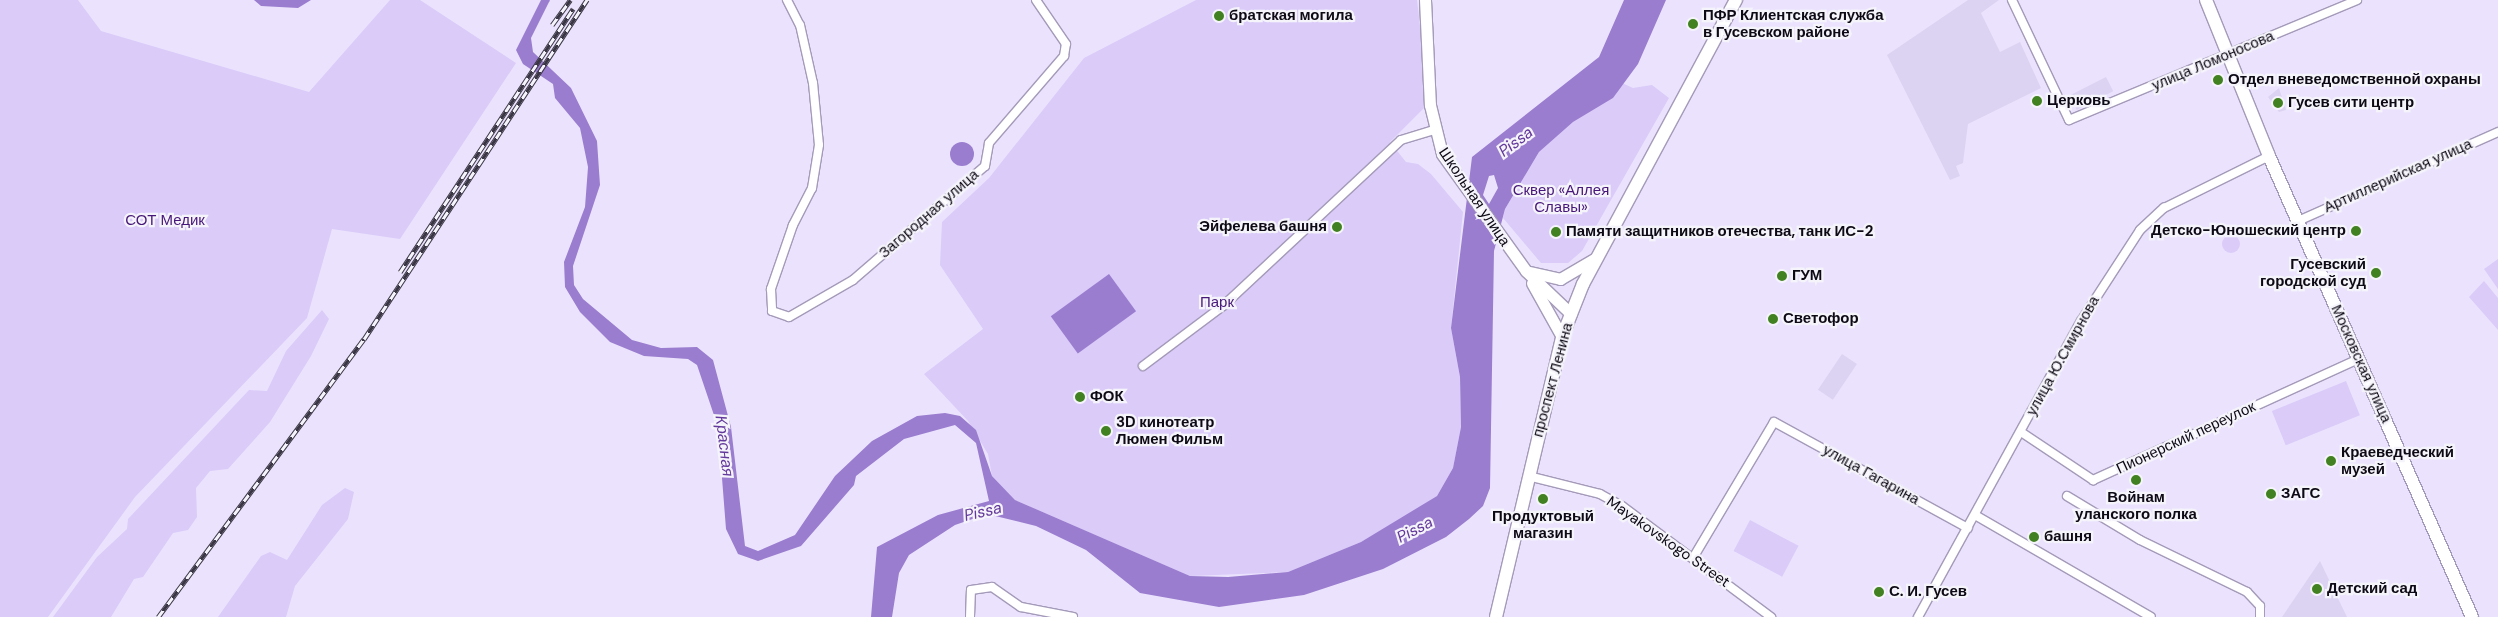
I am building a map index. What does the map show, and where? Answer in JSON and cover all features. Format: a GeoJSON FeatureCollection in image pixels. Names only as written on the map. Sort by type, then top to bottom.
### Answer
{"type":"FeatureCollection","features":[{"type":"Feature","properties":{"kind":"main road","name":"Школьная улица"},"geometry":{"type":"LineString","coordinates":[[1425,0],[1433,130],[1457,177],[1526,271],[1562,337]]}},
{"type":"Feature","properties":{"kind":"main road","name":"проспект Ленина"},"geometry":{"type":"LineString","coordinates":[[1496,617],[1562,337],[1598,257],[1736,0]]}},
{"type":"Feature","properties":{"kind":"main road","name":"Московская улица"},"geometry":{"type":"LineString","coordinates":[[2206,0],[2269,156],[2472,617]]}},
{"type":"Feature","properties":{"kind":"main road"},"geometry":{"type":"LineString","coordinates":[[1526,271],[1560,279],[1598,257]]}},
{"type":"Feature","properties":{"kind":"main road","name":"Школьная улица"},"geometry":{"type":"LineString","coordinates":[[1526,271],[1571,314]]}},
{"type":"Feature","properties":{"kind":"street","name":"Загородная улица"},"geometry":{"type":"LineString","coordinates":[[787,0],[800,25],[811,74],[819,145],[812,188],[793,225],[771,289],[772,311],[789,317],[853,280],[985,166],[989,143],[1064,56],[1066,44],[1036,0]]}},
{"type":"Feature","properties":{"kind":"street","name":"улица Ломоносова"},"geometry":{"type":"LineString","coordinates":[[2012,0],[2069,120],[2229,55],[2357,0]]}},
{"type":"Feature","properties":{"kind":"street"},"geometry":{"type":"LineString","coordinates":[[1144,366],[1223,306],[1401,140],[1433,130]]}},
{"type":"Feature","properties":{"kind":"street","name":"Артиллерийская улица"},"geometry":{"type":"LineString","coordinates":[[2298,221],[2498,132]]}},
{"type":"Feature","properties":{"kind":"street","name":"улица Ю.Смирнова"},"geometry":{"type":"LineString","coordinates":[[1918,617],[1976,516],[2092,303],[2152,217],[2269,156]]}},
{"type":"Feature","properties":{"kind":"street","name":"Пионерский переулок"},"geometry":{"type":"LineString","coordinates":[[2021,432],[2093,480],[2359,359]]}},
{"type":"Feature","properties":{"kind":"street","name":"улица Гагарина"},"geometry":{"type":"LineString","coordinates":[[1692,558],[1774,422],[1968,528]]}},
{"type":"Feature","properties":{"kind":"street","name":"Mayakovskogo Street"},"geometry":{"type":"LineString","coordinates":[[1528,476],[1600,494],[1692,558],[1771,617]]}},
{"type":"Feature","properties":{"kind":"street"},"geometry":{"type":"LineString","coordinates":[[2067,496],[2140,540],[2248,592],[2260,606],[2260,617]]}},
{"type":"Feature","properties":{"kind":"street"},"geometry":{"type":"LineString","coordinates":[[1976,516],[2151,617]]}},
{"type":"Feature","properties":{"kind":"street"},"geometry":{"type":"LineString","coordinates":[[970,617],[971,590],[992,587],[1021,607],[1073,617]]}},
{"type":"Feature","properties":{"kind":"shaded area"},"geometry":{"type":"Polygon","coordinates":[[[1968,0],[1999,0],[1981,13],[2000,52],[2020,42],[2041,88],[1968,124],[1963,163],[1956,166],[1960,176],[1950,180],[1887,55],[1968,0]]]}},
{"type":"Feature","properties":{"kind":"shaded area"},"geometry":{"type":"Polygon","coordinates":[[[2106,77],[2113,91],[2077,110],[2069,96],[2106,77]]]}},
{"type":"Feature","properties":{"kind":"shaded area"},"geometry":{"type":"Polygon","coordinates":[[[2279,88],[2286,110],[2279,112],[2268,97],[2279,88]]]}},
{"type":"Feature","properties":{"kind":"shaded area"},"geometry":{"type":"Polygon","coordinates":[[[1842,354],[1857,364],[1833,400],[1818,390],[1842,354]]]}},
{"type":"Feature","properties":{"kind":"shaded area","name":"Детский сад"},"geometry":{"type":"Polygon","coordinates":[[[2320,561],[2347,617],[2282,617],[2320,561]]]}},
{"type":"Feature","properties":{"kind":"green space","name":"СОТ Медик"},"geometry":{"type":"Polygon","coordinates":[[[0,0],[78,0],[101,31],[309,92],[390,0],[420,0],[516,63],[400,239],[332,229],[307,318],[135,497],[48,617],[0,617],[0,0]]]}},
{"type":"Feature","properties":{"kind":"green space","name":"Парк"},"geometry":{"type":"Polygon","coordinates":[[[1196,0],[1417,0],[1429,103],[1390,142],[1406,162],[1418,164],[1431,174],[1463,212],[1451,328],[1460,377],[1461,427],[1453,468],[1437,496],[1410,514],[1361,542],[1288,572],[1190,576],[1015,500],[992,476],[988,454],[968,421],[924,374],[983,329],[940,265],[942,222],[989,178],[1084,58],[1196,0]]]}},
{"type":"Feature","properties":{"kind":"green space","name":"Сквер «Аллея Славы»"},"geometry":{"type":"Polygon","coordinates":[[[1622,83],[1633,88],[1652,85],[1669,98],[1582,251],[1568,263],[1541,263],[1503,218],[1505,209],[1539,152],[1573,122],[1613,98],[1622,83]]]}},
{"type":"Feature","properties":{"kind":"green space"},"geometry":{"type":"Polygon","coordinates":[[[2227,235],[2235,235],[2240,240],[2238,251],[2227,253],[2222,248],[2222,240],[2227,235]]]}},
{"type":"Feature","properties":{"kind":"green space"},"geometry":{"type":"Polygon","coordinates":[[[2498,259],[2498,289],[2484,269],[2498,259]]]}},
{"type":"Feature","properties":{"kind":"green space"},"geometry":{"type":"Polygon","coordinates":[[[2484,281],[2498,298],[2498,330],[2469,297],[2484,281]]]}},
{"type":"Feature","properties":{"kind":"green space"},"geometry":{"type":"Polygon","coordinates":[[[322,310],[329,319],[311,356],[270,422],[228,469],[210,471],[196,488],[197,517],[188,530],[173,533],[143,577],[134,579],[111,617],[53,617],[97,557],[127,529],[128,519],[249,390],[267,391],[286,351],[322,310]]]}},
{"type":"Feature","properties":{"kind":"green space"},"geometry":{"type":"Polygon","coordinates":[[[2346,381],[2360,415],[2286,445],[2272,411],[2346,381]]]}},
{"type":"Feature","properties":{"kind":"green space"},"geometry":{"type":"Polygon","coordinates":[[[345,488],[354,492],[348,519],[295,586],[286,617],[218,617],[261,556],[270,552],[287,560],[322,505],[345,488]]]}},
{"type":"Feature","properties":{"kind":"green space"},"geometry":{"type":"Polygon","coordinates":[[[1750,520],[1799,546],[1782,577],[1734,551],[1750,520]]]}},
{"type":"Feature","properties":{"kind":"water"},"geometry":{"type":"Polygon","coordinates":[[[254,0],[311,0],[298,8],[261,6],[254,0]]]}},
{"type":"Feature","properties":{"kind":"water"},"geometry":{"type":"Polygon","coordinates":[[[541,0],[550,0],[531,38],[533,52],[571,88],[597,141],[600,185],[573,266],[574,285],[583,299],[632,340],[661,348],[697,347],[713,360],[731,427],[745,546],[758,551],[795,535],[835,476],[872,441],[917,416],[945,413],[960,416],[976,430],[992,476],[1015,500],[1190,576],[1228,577],[1288,572],[1361,542],[1437,496],[1453,468],[1461,427],[1460,377],[1451,328],[1472,157],[1599,57],[1624,0],[1666,0],[1638,64],[1613,98],[1573,122],[1539,152],[1505,209],[1494,251],[1490,488],[1483,506],[1446,537],[1383,569],[1304,595],[1219,607],[1140,593],[1086,550],[1036,526],[987,514],[955,525],[909,555],[899,573],[892,617],[871,617],[877,547],[938,515],[989,501],[976,443],[955,425],[904,439],[856,476],[854,485],[801,546],[758,561],[738,554],[726,529],[718,427],[697,365],[688,359],[644,356],[610,342],[580,312],[565,287],[564,262],[585,207],[588,167],[580,128],[555,98],[553,84],[523,64],[516,50],[541,0]],[[1494,175],[1489,176],[1483,195],[1489,204],[1498,188],[1494,175]]]}},
{"type":"Feature","properties":{"kind":"water"},"geometry":{"type":"Polygon","coordinates":[[[962,142],[971,145],[974,154],[971,163],[962,166],[953,163],[950,154],[953,145],[962,142]]]}},
{"type":"Feature","properties":{"kind":"water"},"geometry":{"type":"Polygon","coordinates":[[[1109,274],[1136,311],[1078,354],[1051,316],[1109,274]]]}},
{"type":"Feature","properties":{"kind":"railway"},"geometry":{"type":"LineString","coordinates":[[552,25],[570,0]]}},
{"type":"Feature","properties":{"kind":"railway"},"geometry":{"type":"LineString","coordinates":[[158,617],[364,339],[587,0]]}},
{"type":"Feature","properties":{"kind":"railway"},"geometry":{"type":"LineString","coordinates":[[400,272],[573,9]]}},
{"type":"Feature","properties":{"kind":"place","name":"братская могила"},"geometry":{"type":"Point","coordinates":[1219,16]}},
{"type":"Feature","properties":{"kind":"place","name":"ПФР Клиентская служба в Гусевском районе"},"geometry":{"type":"Point","coordinates":[1693,24]}},
{"type":"Feature","properties":{"kind":"place","name":"Отдел вневедомственной охраны"},"geometry":{"type":"Point","coordinates":[2218,80]}},
{"type":"Feature","properties":{"kind":"place","name":"Церковь"},"geometry":{"type":"Point","coordinates":[2037,101]}},
{"type":"Feature","properties":{"kind":"place","name":"Гусев сити центр"},"geometry":{"type":"Point","coordinates":[2278,103]}},
{"type":"Feature","properties":{"kind":"place","name":"Эйфелева башня"},"geometry":{"type":"Point","coordinates":[1337,227]}},
{"type":"Feature","properties":{"kind":"place","name":"Детско-Юношеский центр"},"geometry":{"type":"Point","coordinates":[2356,231]}},
{"type":"Feature","properties":{"kind":"place","name":"Памяти защитников отечества, танк ИС-2"},"geometry":{"type":"Point","coordinates":[1556,232]}},
{"type":"Feature","properties":{"kind":"place","name":"Гусевский городской суд"},"geometry":{"type":"Point","coordinates":[2376,273]}},
{"type":"Feature","properties":{"kind":"place","name":"ГУМ"},"geometry":{"type":"Point","coordinates":[1782,276]}},
{"type":"Feature","properties":{"kind":"place","name":"Светофор"},"geometry":{"type":"Point","coordinates":[1773,319]}},
{"type":"Feature","properties":{"kind":"place","name":"ФОК"},"geometry":{"type":"Point","coordinates":[1080,397]}},
{"type":"Feature","properties":{"kind":"place","name":"3D кинотеатр Люмен Фильм"},"geometry":{"type":"Point","coordinates":[1106,431]}},
{"type":"Feature","properties":{"kind":"place","name":"Краеведческий музей"},"geometry":{"type":"Point","coordinates":[2331,461]}},
{"type":"Feature","properties":{"kind":"place","name":"Войнам уланского полка"},"geometry":{"type":"Point","coordinates":[2136,480]}},
{"type":"Feature","properties":{"kind":"place","name":"ЗАГС"},"geometry":{"type":"Point","coordinates":[2271,494]}},
{"type":"Feature","properties":{"kind":"place","name":"Продуктовый магазин"},"geometry":{"type":"Point","coordinates":[1543,499]}},
{"type":"Feature","properties":{"kind":"place","name":"башня"},"geometry":{"type":"Point","coordinates":[2034,537]}},
{"type":"Feature","properties":{"kind":"place","name":"Детский сад"},"geometry":{"type":"Point","coordinates":[2317,589]}},
{"type":"Feature","properties":{"kind":"place","name":"С. И. Гусев"},"geometry":{"type":"Point","coordinates":[1879,592]}},
{"type":"Feature","properties":{"kind":"water label","name":"Pissa"},"geometry":{"type":"Point","coordinates":[1516,142]}},
{"type":"Feature","properties":{"kind":"water label","name":"Красная"},"geometry":{"type":"Point","coordinates":[724,446]}},
{"type":"Feature","properties":{"kind":"water label","name":"Pissa"},"geometry":{"type":"Point","coordinates":[983,512]}},
{"type":"Feature","properties":{"kind":"water label","name":"Pissa"},"geometry":{"type":"Point","coordinates":[1415,530]}}]}
